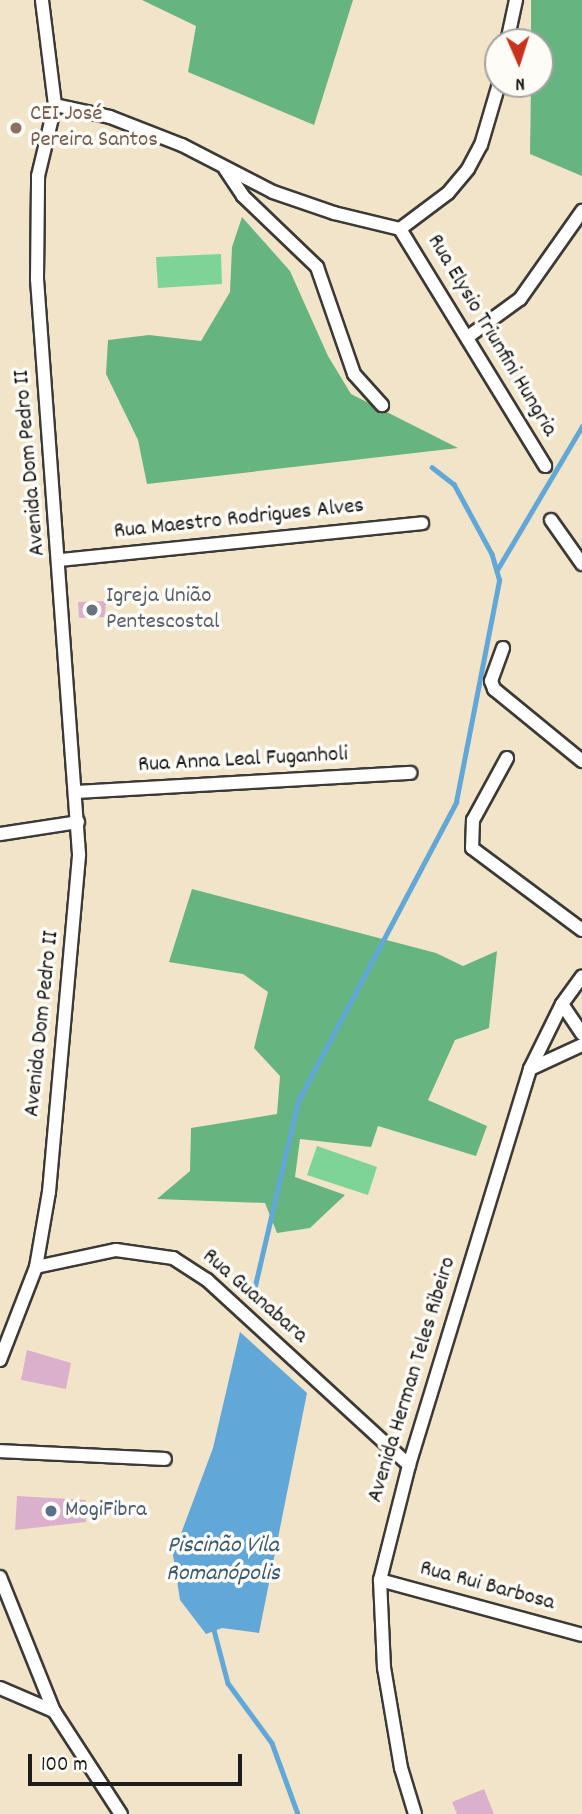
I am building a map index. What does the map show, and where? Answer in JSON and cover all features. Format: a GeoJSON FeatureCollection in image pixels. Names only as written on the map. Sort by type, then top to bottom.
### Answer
{"type":"FeatureCollection","features":[{"type":"Feature","properties":{"kind":"street","name":"Avenida Dom Pedro II"},"geometry":{"type":"LineString","coordinates":[[0,1360],[36,1267],[49,1192],[73,936],[78,822],[78,792],[37,279],[36,201],[55,105],[42,0]]}},
{"type":"Feature","properties":{"kind":"street"},"geometry":{"type":"LineString","coordinates":[[510,28],[516,0]]}},
{"type":"Feature","properties":{"kind":"street"},"geometry":{"type":"LineString","coordinates":[[55,105],[110,117],[223,166],[273,192],[334,213],[400,229],[449,193],[468,170],[481,145],[495,98]]}},
{"type":"Feature","properties":{"kind":"street"},"geometry":{"type":"LineString","coordinates":[[223,166],[243,196],[317,267],[354,374],[382,405]]}},
{"type":"Feature","properties":{"kind":"street"},"geometry":{"type":"LineString","coordinates":[[469,335],[520,299],[582,211]]}},
{"type":"Feature","properties":{"kind":"street","name":"Rua Elysio Triunfini Hungria"},"geometry":{"type":"LineString","coordinates":[[400,229],[469,335],[545,466]]}},
{"type":"Feature","properties":{"kind":"street"},"geometry":{"type":"LineString","coordinates":[[551,520],[582,564]]}},
{"type":"Feature","properties":{"kind":"street","name":"Rua Maestro Rodrigues Alves"},"geometry":{"type":"LineString","coordinates":[[60,560],[422,523]]}},
{"type":"Feature","properties":{"kind":"street"},"geometry":{"type":"LineString","coordinates":[[503,648],[491,681],[494,689],[582,761]]}},
{"type":"Feature","properties":{"kind":"street"},"geometry":{"type":"LineString","coordinates":[[507,758],[473,820],[472,848],[582,930]]}},
{"type":"Feature","properties":{"kind":"street","name":"Rua Anna Leal Fuganholi"},"geometry":{"type":"LineString","coordinates":[[78,792],[410,773]]}},
{"type":"Feature","properties":{"kind":"street"},"geometry":{"type":"LineString","coordinates":[[0,834],[78,822]]}},
{"type":"Feature","properties":{"kind":"street","name":"Avenida Herman Teles Ribeiro"},"geometry":{"type":"LineString","coordinates":[[415,1814],[401,1768],[383,1668],[380,1580],[409,1465],[530,1069],[562,1004],[582,976]]}},
{"type":"Feature","properties":{"kind":"street"},"geometry":{"type":"LineString","coordinates":[[562,1004],[582,1034]]}},
{"type":"Feature","properties":{"kind":"street"},"geometry":{"type":"LineString","coordinates":[[530,1069],[582,1045]]}},
{"type":"Feature","properties":{"kind":"street","name":"Rua Guanabara"},"geometry":{"type":"LineString","coordinates":[[36,1267],[116,1250],[173,1258],[207,1280],[409,1465]]}},
{"type":"Feature","properties":{"kind":"street"},"geometry":{"type":"LineString","coordinates":[[0,1451],[165,1459]]}},
{"type":"Feature","properties":{"kind":"street"},"geometry":{"type":"LineString","coordinates":[[0,1577],[54,1711],[121,1814]]}},
{"type":"Feature","properties":{"kind":"street","name":"Rua Rui Barbosa"},"geometry":{"type":"LineString","coordinates":[[380,1580],[582,1635]]}},
{"type":"Feature","properties":{"kind":"street"},"geometry":{"type":"LineString","coordinates":[[0,1688],[54,1711]]}},
{"type":"Feature","properties":{"kind":"green space"},"geometry":{"type":"Polygon","coordinates":[[[142,0],[353,0],[314,125],[188,72],[196,26],[142,0]]]}},
{"type":"Feature","properties":{"kind":"green space"},"geometry":{"type":"Polygon","coordinates":[[[531,0],[582,0],[582,176],[530,154],[531,98],[554,98],[554,28],[531,28],[531,0]]]}},
{"type":"Feature","properties":{"kind":"green space"},"geometry":{"type":"Polygon","coordinates":[[[242,217],[290,271],[328,356],[351,394],[458,448],[147,484],[138,440],[106,374],[108,340],[149,335],[201,341],[230,292],[232,247],[242,217]]]}},
{"type":"Feature","properties":{"kind":"green space"},"geometry":{"type":"Polygon","coordinates":[[[221,254],[222,284],[158,288],[156,257],[221,254]]]}},
{"type":"Feature","properties":{"kind":"green space"},"geometry":{"type":"Polygon","coordinates":[[[192,889],[436,953],[463,966],[497,951],[489,1028],[455,1040],[428,1100],[487,1126],[476,1156],[378,1126],[371,1147],[300,1139],[295,1177],[345,1195],[310,1228],[277,1233],[265,1203],[157,1199],[190,1171],[191,1128],[277,1114],[280,1076],[254,1048],[268,992],[243,974],[169,962],[192,889]]]}},
{"type":"Feature","properties":{"kind":"green space"},"geometry":{"type":"Polygon","coordinates":[[[317,1146],[377,1167],[368,1195],[307,1175],[317,1146]]]}},
{"type":"Feature","properties":{"kind":"water","name":"Piscinão Vila Romanópolis"},"geometry":{"type":"Polygon","coordinates":[[[240,1332],[307,1393],[259,1633],[222,1628],[206,1634],[180,1600],[173,1555],[213,1448],[240,1332]]]}},
{"type":"Feature","properties":{"kind":"building","name":"Igreja União Pentescostal"},"geometry":{"type":"Polygon","coordinates":[[[106,601],[105,617],[79,618],[78,602],[106,601]]]}},
{"type":"Feature","properties":{"kind":"building"},"geometry":{"type":"Polygon","coordinates":[[[27,1350],[71,1363],[66,1389],[21,1380],[27,1350]]]}},
{"type":"Feature","properties":{"kind":"building","name":"MogiFibra"},"geometry":{"type":"Polygon","coordinates":[[[17,1496],[86,1500],[86,1522],[15,1530],[17,1496]]]}},
{"type":"Feature","properties":{"kind":"building"},"geometry":{"type":"Polygon","coordinates":[[[484,1789],[494,1814],[457,1814],[452,1802],[484,1789]]]}},
{"type":"Feature","properties":{"kind":"waterway"},"geometry":{"type":"LineString","coordinates":[[497,570],[582,426]]}},
{"type":"Feature","properties":{"kind":"waterway"},"geometry":{"type":"LineString","coordinates":[[254,1290],[298,1101],[456,802],[499,580],[492,555],[454,485],[432,468]]}},
{"type":"Feature","properties":{"kind":"waterway"},"geometry":{"type":"LineString","coordinates":[[213,1626],[228,1683],[272,1743],[298,1814]]}},
{"type":"Feature","properties":{"kind":"place","name":"CEI José Pereira Santos"},"geometry":{"type":"Point","coordinates":[16,128]}},
{"type":"Feature","properties":{"kind":"place","name":"Igreja União Pentescostal"},"geometry":{"type":"Point","coordinates":[92,610]}},
{"type":"Feature","properties":{"kind":"place","name":"MogiFibra"},"geometry":{"type":"Point","coordinates":[51,1511]}}]}
